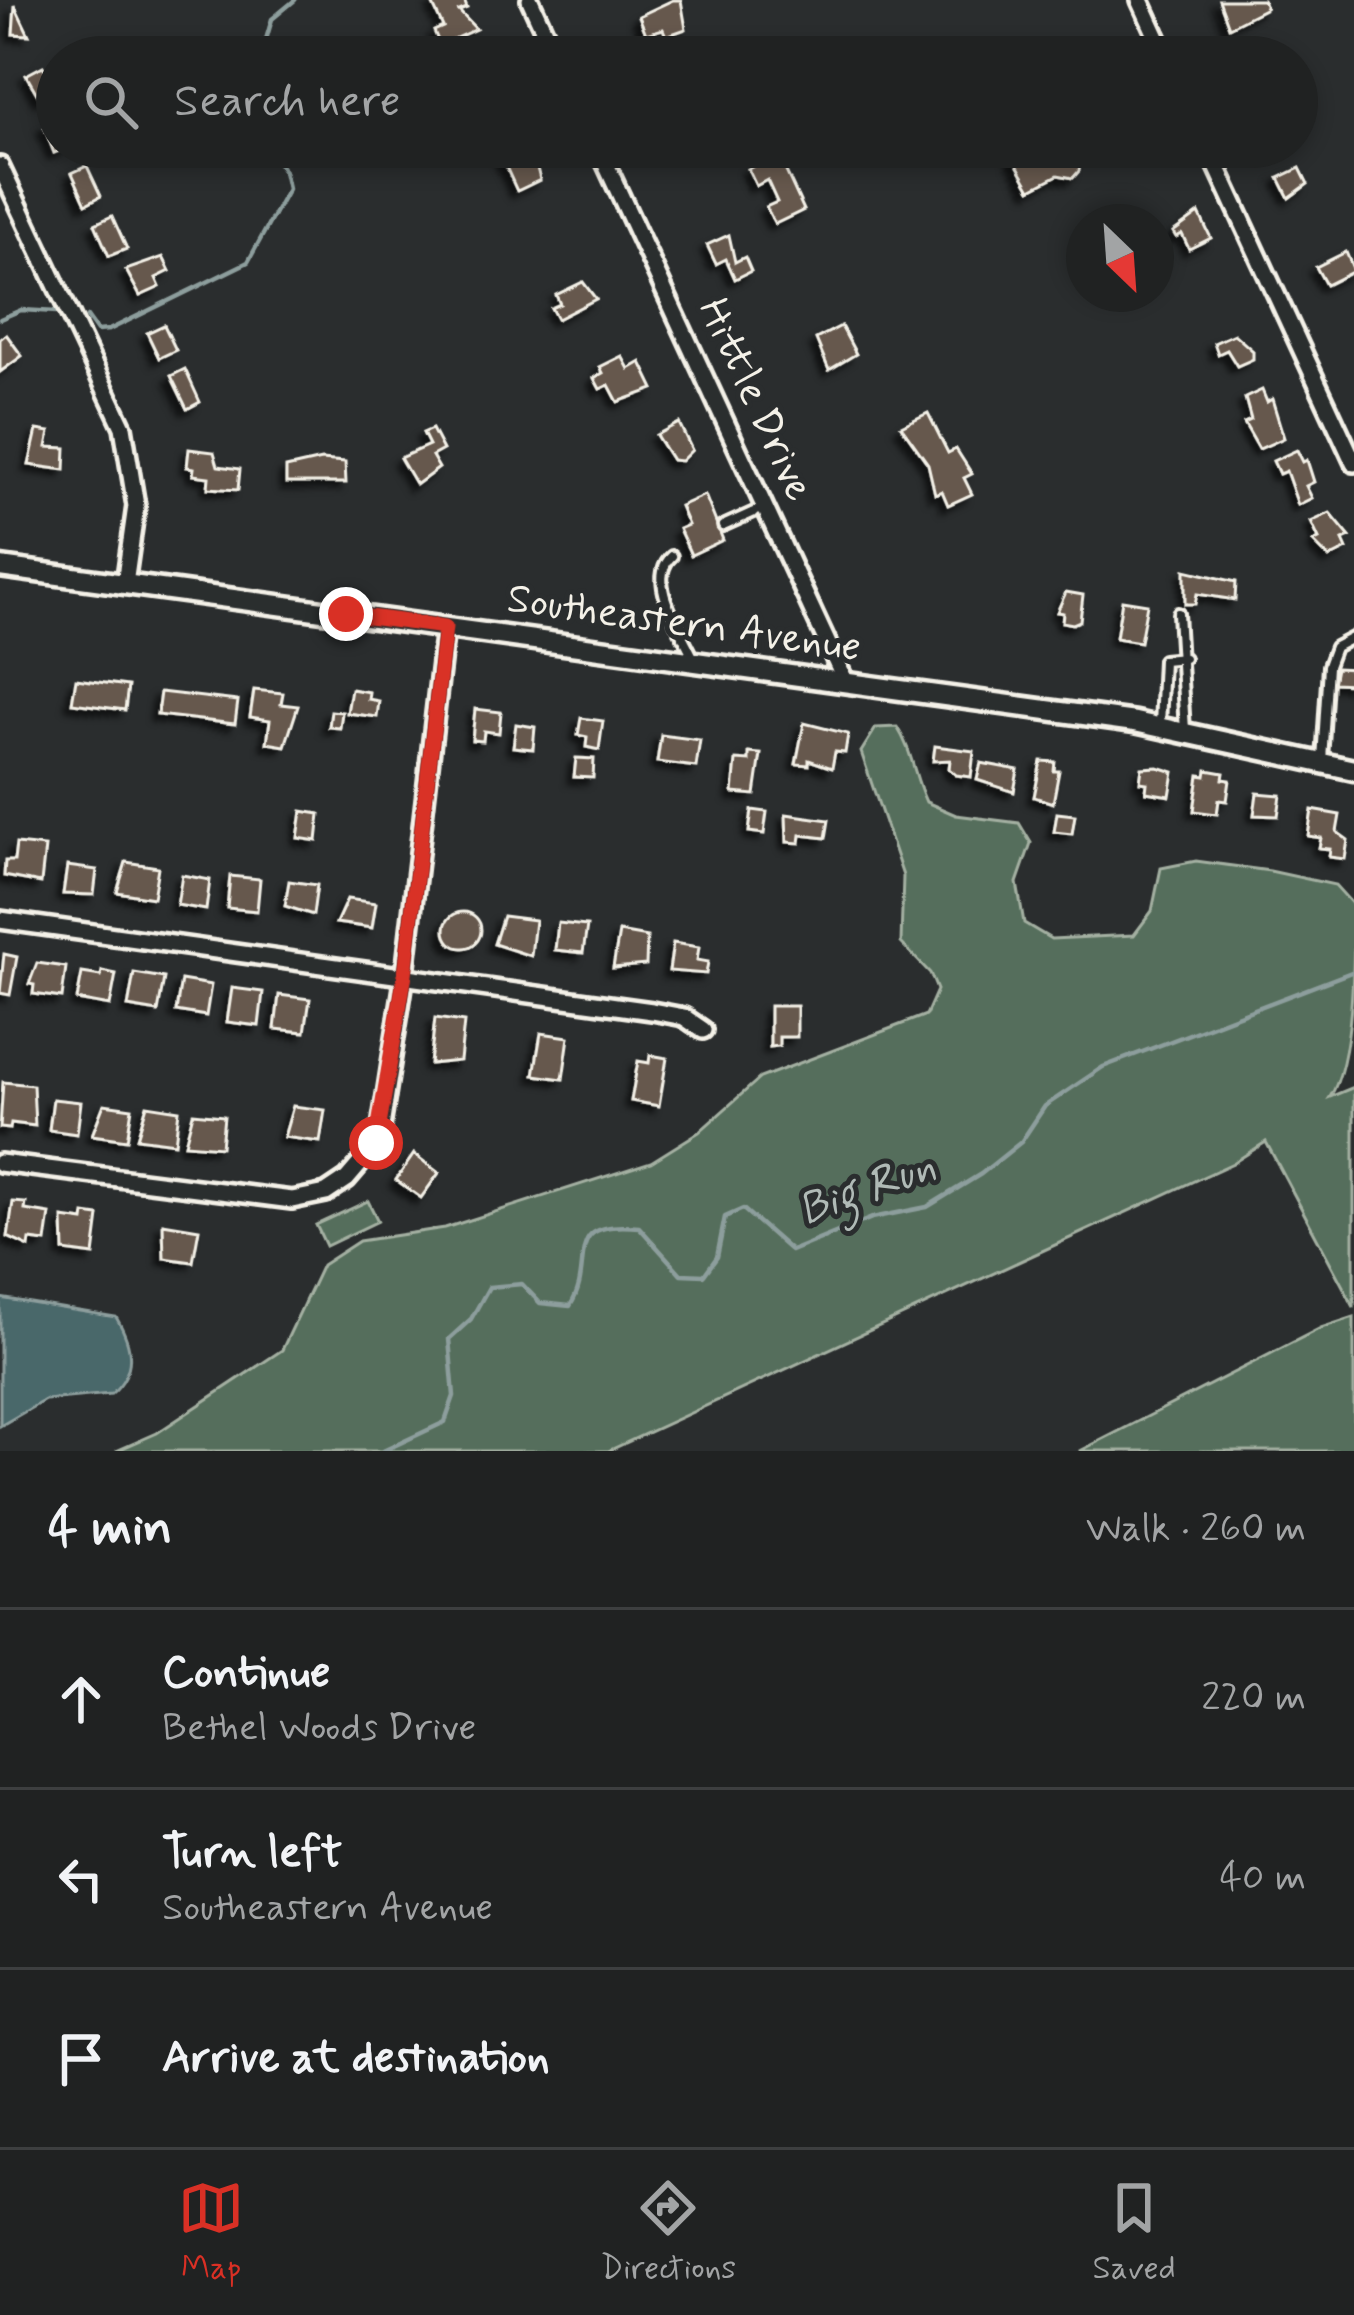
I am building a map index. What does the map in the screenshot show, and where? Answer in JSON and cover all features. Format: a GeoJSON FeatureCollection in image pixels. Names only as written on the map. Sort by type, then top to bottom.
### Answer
{"type":"FeatureCollection","features":[{"type":"Feature","properties":{"kind":"street"},"geometry":{"type":"LineString","coordinates":[[530,0],[546,36]]}},
{"type":"Feature","properties":{"kind":"street"},"geometry":{"type":"LineString","coordinates":[[1140,0],[1156,36]]}},
{"type":"Feature","properties":{"kind":"street"},"geometry":{"type":"LineString","coordinates":[[0,166],[123,427],[136,506],[125,584]]}},
{"type":"Feature","properties":{"kind":"street","name":"Hittle Drive"},"geometry":{"type":"LineString","coordinates":[[608,168],[846,683]]}},
{"type":"Feature","properties":{"kind":"street"},"geometry":{"type":"LineString","coordinates":[[1218,168],[1354,463]]}},
{"type":"Feature","properties":{"kind":"street","name":"Southeastern Avenue"},"geometry":{"type":"LineString","coordinates":[[0,567],[1160,726],[1354,770]]}},
{"type":"Feature","properties":{"kind":"street"},"geometry":{"type":"LineString","coordinates":[[0,1163],[278,1200],[326,1193],[356,1171],[376,1143],[405,974],[445,627]]}},
{"type":"Feature","properties":{"kind":"street"},"geometry":{"type":"LineString","coordinates":[[0,920],[652,1011],[684,1017],[703,1030]]}},
{"type":"Feature","properties":{"kind":"lane"},"geometry":{"type":"LineString","coordinates":[[723,526],[765,507]]}},
{"type":"Feature","properties":{"kind":"lane"},"geometry":{"type":"LineString","coordinates":[[672,556],[662,565],[659,580],[695,662]]}},
{"type":"Feature","properties":{"kind":"lane"},"geometry":{"type":"LineString","coordinates":[[1178,613],[1185,731]]}},
{"type":"Feature","properties":{"kind":"lane"},"geometry":{"type":"LineString","coordinates":[[1322,761],[1328,666],[1335,647],[1354,637]]}},
{"type":"Feature","properties":{"kind":"lane"},"geometry":{"type":"LineString","coordinates":[[1160,726],[1163,660],[1184,658]]}},
{"type":"Feature","properties":{"kind":"green space"},"geometry":{"type":"Polygon","coordinates":[[[897,727],[926,802],[956,815],[1019,823],[1031,843],[1017,883],[1024,923],[1051,939],[1134,935],[1152,911],[1161,868],[1196,861],[1335,885],[1354,906],[1348,1033],[1330,1097],[1354,1087],[1354,1307],[1266,1142],[1233,1163],[608,1451],[116,1451],[157,1433],[282,1350],[322,1265],[359,1241],[445,1228],[651,1162],[699,1132],[760,1078],[926,1015],[937,990],[930,973],[901,943],[903,876],[861,752],[876,728],[897,727]]]}},
{"type":"Feature","properties":{"kind":"green space"},"geometry":{"type":"Polygon","coordinates":[[[368,1201],[378,1221],[326,1246],[316,1225],[368,1201]]]}},
{"type":"Feature","properties":{"kind":"green space"},"geometry":{"type":"Polygon","coordinates":[[[1354,1317],[1354,1451],[1080,1451],[1321,1328],[1354,1317]]]}},
{"type":"Feature","properties":{"kind":"water"},"geometry":{"type":"Polygon","coordinates":[[[0,1298],[116,1317],[130,1358],[119,1385],[111,1394],[45,1400],[0,1426],[0,1298]]]}},
{"type":"Feature","properties":{"kind":"building"},"geometry":{"type":"Polygon","coordinates":[[[464,0],[467,8],[459,11],[476,29],[460,36],[436,36],[434,31],[443,27],[432,3],[464,0]]]}},
{"type":"Feature","properties":{"kind":"building"},"geometry":{"type":"Polygon","coordinates":[[[681,0],[686,29],[666,36],[663,29],[646,34],[639,16],[681,0]]]}},
{"type":"Feature","properties":{"kind":"building"},"geometry":{"type":"Polygon","coordinates":[[[1219,0],[1263,0],[1266,8],[1229,27],[1219,0]]]}},
{"type":"Feature","properties":{"kind":"building"},"geometry":{"type":"Polygon","coordinates":[[[15,5],[17,10],[29,35],[13,34],[15,5]]]}},
{"type":"Feature","properties":{"kind":"building"},"geometry":{"type":"Polygon","coordinates":[[[36,70],[36,92],[26,75],[36,70]]]}},
{"type":"Feature","properties":{"kind":"building"},"geometry":{"type":"Polygon","coordinates":[[[88,168],[101,196],[86,204],[72,173],[88,168]]]}},
{"type":"Feature","properties":{"kind":"building"},"geometry":{"type":"Polygon","coordinates":[[[507,168],[537,168],[540,180],[517,191],[507,168]]]}},
{"type":"Feature","properties":{"kind":"building"},"geometry":{"type":"Polygon","coordinates":[[[784,168],[804,210],[775,224],[766,207],[777,202],[767,180],[756,186],[748,169],[784,168]]]}},
{"type":"Feature","properties":{"kind":"building"},"geometry":{"type":"Polygon","coordinates":[[[1019,168],[1079,168],[1073,178],[1058,175],[1031,189],[1019,168]]]}},
{"type":"Feature","properties":{"kind":"building"},"geometry":{"type":"Polygon","coordinates":[[[1300,168],[1308,184],[1289,198],[1279,178],[1300,168]]]}},
{"type":"Feature","properties":{"kind":"building"},"geometry":{"type":"Polygon","coordinates":[[[1199,213],[1211,238],[1189,249],[1182,234],[1176,237],[1174,231],[1199,213]]]}},
{"type":"Feature","properties":{"kind":"building"},"geometry":{"type":"Polygon","coordinates":[[[112,216],[127,249],[109,256],[95,224],[112,216]]]}},
{"type":"Feature","properties":{"kind":"building"},"geometry":{"type":"Polygon","coordinates":[[[729,235],[735,262],[745,257],[751,271],[735,279],[726,259],[716,264],[707,245],[729,235]]]}},
{"type":"Feature","properties":{"kind":"building"},"geometry":{"type":"Polygon","coordinates":[[[1346,252],[1354,271],[1326,285],[1316,267],[1346,252]]]}},
{"type":"Feature","properties":{"kind":"building"},"geometry":{"type":"Polygon","coordinates":[[[163,257],[170,271],[156,278],[160,287],[140,296],[126,270],[163,257]]]}},
{"type":"Feature","properties":{"kind":"building"},"geometry":{"type":"Polygon","coordinates":[[[583,282],[596,299],[557,319],[551,308],[560,304],[556,295],[583,282]]]}},
{"type":"Feature","properties":{"kind":"building"},"geometry":{"type":"Polygon","coordinates":[[[164,325],[176,350],[159,358],[147,333],[164,325]]]}},
{"type":"Feature","properties":{"kind":"building"},"geometry":{"type":"Polygon","coordinates":[[[841,326],[856,354],[829,370],[816,339],[841,326]]]}},
{"type":"Feature","properties":{"kind":"building"},"geometry":{"type":"Polygon","coordinates":[[[6,334],[22,356],[0,372],[0,339],[6,334]]]}},
{"type":"Feature","properties":{"kind":"building"},"geometry":{"type":"Polygon","coordinates":[[[1234,334],[1253,351],[1253,359],[1237,366],[1227,350],[1218,354],[1214,343],[1234,334]]]}},
{"type":"Feature","properties":{"kind":"building"},"geometry":{"type":"Polygon","coordinates":[[[622,356],[629,369],[641,362],[654,389],[618,402],[609,385],[600,389],[594,378],[603,373],[600,367],[622,356]]]}},
{"type":"Feature","properties":{"kind":"building"},"geometry":{"type":"Polygon","coordinates":[[[185,369],[200,402],[187,409],[171,376],[185,369]]]}},
{"type":"Feature","properties":{"kind":"building"},"geometry":{"type":"Polygon","coordinates":[[[1262,390],[1267,402],[1272,399],[1284,438],[1259,449],[1244,423],[1251,420],[1245,398],[1262,390]]]}},
{"type":"Feature","properties":{"kind":"building"},"geometry":{"type":"Polygon","coordinates":[[[928,413],[948,453],[956,449],[972,474],[964,478],[972,494],[948,505],[942,491],[935,494],[928,464],[901,426],[928,413]]]}},
{"type":"Feature","properties":{"kind":"building"},"geometry":{"type":"Polygon","coordinates":[[[679,423],[692,450],[681,461],[672,460],[656,435],[679,423]]]}},
{"type":"Feature","properties":{"kind":"building"},"geometry":{"type":"Polygon","coordinates":[[[432,429],[443,450],[432,456],[439,468],[416,485],[400,458],[429,445],[423,433],[432,429]]]}},
{"type":"Feature","properties":{"kind":"building"},"geometry":{"type":"Polygon","coordinates":[[[37,430],[50,432],[47,447],[66,448],[65,470],[29,465],[37,430]]]}},
{"type":"Feature","properties":{"kind":"building"},"geometry":{"type":"Polygon","coordinates":[[[189,449],[214,452],[218,466],[240,469],[238,490],[208,488],[209,477],[193,475],[194,468],[187,467],[189,449]]]}},
{"type":"Feature","properties":{"kind":"building"},"geometry":{"type":"Polygon","coordinates":[[[1297,450],[1303,462],[1307,460],[1314,482],[1306,486],[1312,498],[1298,505],[1286,471],[1279,474],[1273,461],[1297,450]]]}},
{"type":"Feature","properties":{"kind":"building"},"geometry":{"type":"Polygon","coordinates":[[[321,460],[345,462],[346,483],[286,483],[286,468],[321,460]]]}},
{"type":"Feature","properties":{"kind":"building"},"geometry":{"type":"Polygon","coordinates":[[[705,495],[723,540],[691,555],[679,529],[688,525],[680,506],[705,495]]]}},
{"type":"Feature","properties":{"kind":"building"},"geometry":{"type":"Polygon","coordinates":[[[1330,513],[1350,537],[1343,540],[1347,549],[1329,558],[1313,542],[1319,539],[1311,522],[1330,513]]]}},
{"type":"Feature","properties":{"kind":"building"},"geometry":{"type":"Polygon","coordinates":[[[1185,570],[1236,582],[1235,600],[1197,594],[1195,604],[1185,604],[1185,570]]]}},
{"type":"Feature","properties":{"kind":"building"},"geometry":{"type":"Polygon","coordinates":[[[1066,592],[1083,595],[1080,621],[1073,624],[1062,622],[1063,613],[1057,612],[1066,592]]]}},
{"type":"Feature","properties":{"kind":"building"},"geometry":{"type":"Polygon","coordinates":[[[1122,600],[1147,604],[1140,642],[1116,638],[1122,600]]]}},
{"type":"Feature","properties":{"kind":"building"},"geometry":{"type":"Polygon","coordinates":[[[1336,668],[1354,669],[1354,684],[1333,683],[1336,668]]]}},
{"type":"Feature","properties":{"kind":"building"},"geometry":{"type":"Polygon","coordinates":[[[76,679],[128,686],[125,710],[72,703],[76,679]]]}},
{"type":"Feature","properties":{"kind":"building"},"geometry":{"type":"Polygon","coordinates":[[[351,689],[369,692],[368,699],[379,701],[377,717],[347,713],[351,689]]]}},
{"type":"Feature","properties":{"kind":"building"},"geometry":{"type":"Polygon","coordinates":[[[254,690],[283,693],[281,704],[298,706],[285,746],[267,743],[270,720],[250,717],[254,690]]]}},
{"type":"Feature","properties":{"kind":"building"},"geometry":{"type":"Polygon","coordinates":[[[160,692],[238,701],[235,724],[157,715],[160,692]]]}},
{"type":"Feature","properties":{"kind":"building"},"geometry":{"type":"Polygon","coordinates":[[[475,709],[501,712],[499,733],[484,731],[483,741],[472,740],[475,709]]]}},
{"type":"Feature","properties":{"kind":"building"},"geometry":{"type":"Polygon","coordinates":[[[331,711],[342,712],[340,728],[329,727],[331,711]]]}},
{"type":"Feature","properties":{"kind":"building"},"geometry":{"type":"Polygon","coordinates":[[[581,718],[603,721],[599,750],[586,747],[587,737],[578,735],[581,718]]]}},
{"type":"Feature","properties":{"kind":"building"},"geometry":{"type":"Polygon","coordinates":[[[804,723],[848,734],[845,753],[835,752],[832,768],[809,760],[809,765],[796,764],[804,723]]]}},
{"type":"Feature","properties":{"kind":"building"},"geometry":{"type":"Polygon","coordinates":[[[516,724],[535,727],[533,749],[513,747],[516,724]]]}},
{"type":"Feature","properties":{"kind":"building"},"geometry":{"type":"Polygon","coordinates":[[[661,735],[700,740],[696,767],[657,762],[661,735]]]}},
{"type":"Feature","properties":{"kind":"building"},"geometry":{"type":"Polygon","coordinates":[[[935,746],[974,751],[971,777],[956,775],[949,769],[950,760],[933,761],[935,746]]]}},
{"type":"Feature","properties":{"kind":"building"},"geometry":{"type":"Polygon","coordinates":[[[749,753],[761,754],[755,795],[733,793],[736,760],[749,761],[749,753]]]}},
{"type":"Feature","properties":{"kind":"building"},"geometry":{"type":"Polygon","coordinates":[[[576,758],[594,759],[593,778],[574,777],[576,758]]]}},
{"type":"Feature","properties":{"kind":"building"},"geometry":{"type":"Polygon","coordinates":[[[1041,761],[1055,762],[1054,771],[1059,771],[1053,803],[1034,797],[1041,761]]]}},
{"type":"Feature","properties":{"kind":"building"},"geometry":{"type":"Polygon","coordinates":[[[981,763],[1018,770],[1014,792],[977,780],[981,763]]]}},
{"type":"Feature","properties":{"kind":"building"},"geometry":{"type":"Polygon","coordinates":[[[1142,768],[1174,772],[1170,796],[1146,792],[1147,783],[1140,782],[1142,768]]]}},
{"type":"Feature","properties":{"kind":"building"},"geometry":{"type":"Polygon","coordinates":[[[1207,770],[1224,773],[1223,779],[1230,780],[1227,801],[1219,800],[1217,814],[1194,811],[1199,775],[1206,776],[1207,770]]]}},
{"type":"Feature","properties":{"kind":"building"},"geometry":{"type":"Polygon","coordinates":[[[1257,793],[1281,795],[1278,816],[1254,815],[1257,793]]]}},
{"type":"Feature","properties":{"kind":"building"},"geometry":{"type":"Polygon","coordinates":[[[752,810],[767,812],[764,834],[749,832],[752,810]]]}},
{"type":"Feature","properties":{"kind":"building"},"geometry":{"type":"Polygon","coordinates":[[[1312,810],[1340,815],[1337,832],[1348,840],[1345,859],[1329,857],[1330,849],[1319,848],[1321,838],[1308,836],[1312,810]]]}},
{"type":"Feature","properties":{"kind":"building"},"geometry":{"type":"Polygon","coordinates":[[[302,811],[320,814],[317,841],[298,838],[302,811]]]}},
{"type":"Feature","properties":{"kind":"building"},"geometry":{"type":"Polygon","coordinates":[[[1057,813],[1075,815],[1072,834],[1054,832],[1057,813]]]}},
{"type":"Feature","properties":{"kind":"building"},"geometry":{"type":"Polygon","coordinates":[[[786,814],[829,820],[826,838],[801,835],[800,843],[787,842],[786,814]]]}},
{"type":"Feature","properties":{"kind":"building"},"geometry":{"type":"Polygon","coordinates":[[[16,844],[45,847],[41,883],[4,876],[5,861],[14,861],[16,844]]]}},
{"type":"Feature","properties":{"kind":"building"},"geometry":{"type":"Polygon","coordinates":[[[126,862],[158,867],[153,898],[117,892],[126,862]]]}},
{"type":"Feature","properties":{"kind":"building"},"geometry":{"type":"Polygon","coordinates":[[[67,866],[97,870],[94,895],[63,894],[67,866]]]}},
{"type":"Feature","properties":{"kind":"building"},"geometry":{"type":"Polygon","coordinates":[[[182,875],[210,880],[206,910],[177,905],[182,875]]]}},
{"type":"Feature","properties":{"kind":"building"},"geometry":{"type":"Polygon","coordinates":[[[230,876],[260,879],[257,911],[227,908],[230,876]]]}},
{"type":"Feature","properties":{"kind":"building"},"geometry":{"type":"Polygon","coordinates":[[[289,881],[317,885],[313,915],[285,906],[289,881]]]}},
{"type":"Feature","properties":{"kind":"building"},"geometry":{"type":"Polygon","coordinates":[[[347,899],[376,903],[372,928],[336,923],[347,899]]]}},
{"type":"Feature","properties":{"kind":"building"},"geometry":{"type":"Polygon","coordinates":[[[463,912],[476,917],[481,930],[476,943],[463,948],[450,943],[445,930],[450,917],[463,912]]]}},
{"type":"Feature","properties":{"kind":"building"},"geometry":{"type":"Polygon","coordinates":[[[503,916],[535,920],[531,956],[494,944],[503,916]]]}},
{"type":"Feature","properties":{"kind":"building"},"geometry":{"type":"Polygon","coordinates":[[[558,923],[587,926],[583,953],[555,950],[558,923]]]}},
{"type":"Feature","properties":{"kind":"building"},"geometry":{"type":"Polygon","coordinates":[[[619,932],[647,937],[646,965],[613,968],[619,932]]]}},
{"type":"Feature","properties":{"kind":"building"},"geometry":{"type":"Polygon","coordinates":[[[673,943],[699,947],[697,960],[708,962],[706,974],[669,971],[673,943]]]}},
{"type":"Feature","properties":{"kind":"building"},"geometry":{"type":"Polygon","coordinates":[[[4,954],[17,957],[10,995],[0,993],[4,954]]]}},
{"type":"Feature","properties":{"kind":"building"},"geometry":{"type":"Polygon","coordinates":[[[37,963],[66,967],[62,998],[33,994],[34,985],[29,984],[37,963]]]}},
{"type":"Feature","properties":{"kind":"building"},"geometry":{"type":"Polygon","coordinates":[[[102,971],[116,974],[110,1006],[77,1000],[82,973],[101,976],[102,971]]]}},
{"type":"Feature","properties":{"kind":"building"},"geometry":{"type":"Polygon","coordinates":[[[134,973],[164,978],[158,1012],[128,1007],[134,973]]]}},
{"type":"Feature","properties":{"kind":"building"},"geometry":{"type":"Polygon","coordinates":[[[181,980],[211,985],[206,1016],[176,1011],[181,980]]]}},
{"type":"Feature","properties":{"kind":"building"},"geometry":{"type":"Polygon","coordinates":[[[232,988],[263,992],[259,1026],[227,1022],[232,988]]]}},
{"type":"Feature","properties":{"kind":"building"},"geometry":{"type":"Polygon","coordinates":[[[279,995],[310,999],[305,1032],[275,1029],[279,995]]]}},
{"type":"Feature","properties":{"kind":"building"},"geometry":{"type":"Polygon","coordinates":[[[770,1006],[797,1006],[797,1037],[779,1037],[779,1046],[770,1047],[770,1006]]]}},
{"type":"Feature","properties":{"kind":"building"},"geometry":{"type":"Polygon","coordinates":[[[435,1018],[464,1022],[460,1061],[430,1064],[435,1018]]]}},
{"type":"Feature","properties":{"kind":"building"},"geometry":{"type":"Polygon","coordinates":[[[541,1033],[569,1037],[563,1079],[534,1075],[541,1033]]]}},
{"type":"Feature","properties":{"kind":"building"},"geometry":{"type":"Polygon","coordinates":[[[650,1055],[667,1058],[659,1106],[631,1101],[638,1061],[649,1063],[650,1055]]]}},
{"type":"Feature","properties":{"kind":"building"},"geometry":{"type":"Polygon","coordinates":[[[3,1082],[33,1085],[35,1126],[11,1123],[10,1129],[0,1128],[3,1082]]]}},
{"type":"Feature","properties":{"kind":"building"},"geometry":{"type":"Polygon","coordinates":[[[53,1099],[81,1102],[77,1134],[49,1130],[53,1099]]]}},
{"type":"Feature","properties":{"kind":"building"},"geometry":{"type":"Polygon","coordinates":[[[104,1104],[132,1108],[127,1140],[92,1135],[104,1104]]]}},
{"type":"Feature","properties":{"kind":"building"},"geometry":{"type":"Polygon","coordinates":[[[147,1105],[179,1110],[175,1143],[137,1138],[147,1105]]]}},
{"type":"Feature","properties":{"kind":"building"},"geometry":{"type":"Polygon","coordinates":[[[293,1106],[325,1110],[320,1142],[284,1137],[293,1106]]]}},
{"type":"Feature","properties":{"kind":"building"},"geometry":{"type":"Polygon","coordinates":[[[193,1113],[224,1116],[221,1147],[185,1144],[193,1113]]]}},
{"type":"Feature","properties":{"kind":"building"},"geometry":{"type":"Polygon","coordinates":[[[414,1154],[439,1173],[421,1198],[396,1180],[414,1154]]]}},
{"type":"Feature","properties":{"kind":"building"},"geometry":{"type":"Polygon","coordinates":[[[13,1202],[26,1203],[25,1210],[50,1214],[46,1242],[30,1240],[29,1247],[8,1237],[13,1202]]]}},
{"type":"Feature","properties":{"kind":"building"},"geometry":{"type":"Polygon","coordinates":[[[85,1214],[99,1216],[94,1255],[64,1251],[63,1218],[84,1221],[85,1214]]]}},
{"type":"Feature","properties":{"kind":"building"},"geometry":{"type":"Polygon","coordinates":[[[163,1223],[199,1229],[193,1262],[164,1258],[163,1223]]]}},
{"type":"Feature","properties":{"kind":"waterway"},"geometry":{"type":"LineString","coordinates":[[267,36],[272,19],[295,0]]}},
{"type":"Feature","properties":{"kind":"waterway"},"geometry":{"type":"LineString","coordinates":[[87,317],[97,331],[109,330],[248,262],[288,189],[282,168]]}},
{"type":"Feature","properties":{"kind":"waterway"},"geometry":{"type":"LineString","coordinates":[[0,319],[21,310],[57,312]]}},
{"type":"Feature","properties":{"kind":"waterway","name":"Big Run"},"geometry":{"type":"LineString","coordinates":[[383,1451],[445,1422],[454,1396],[449,1339],[471,1319],[489,1287],[522,1284],[540,1303],[570,1306],[584,1248],[598,1230],[639,1227],[681,1274],[704,1275],[717,1257],[725,1217],[743,1209],[791,1251],[872,1218],[927,1207],[981,1174],[1021,1142],[1045,1106],[1103,1067],[1354,971]]}},
{"type":"Feature","properties":{"kind":"route"},"geometry":{"type":"LineString","coordinates":[[346,614],[445,627],[405,974],[376,1143]]}}]}
